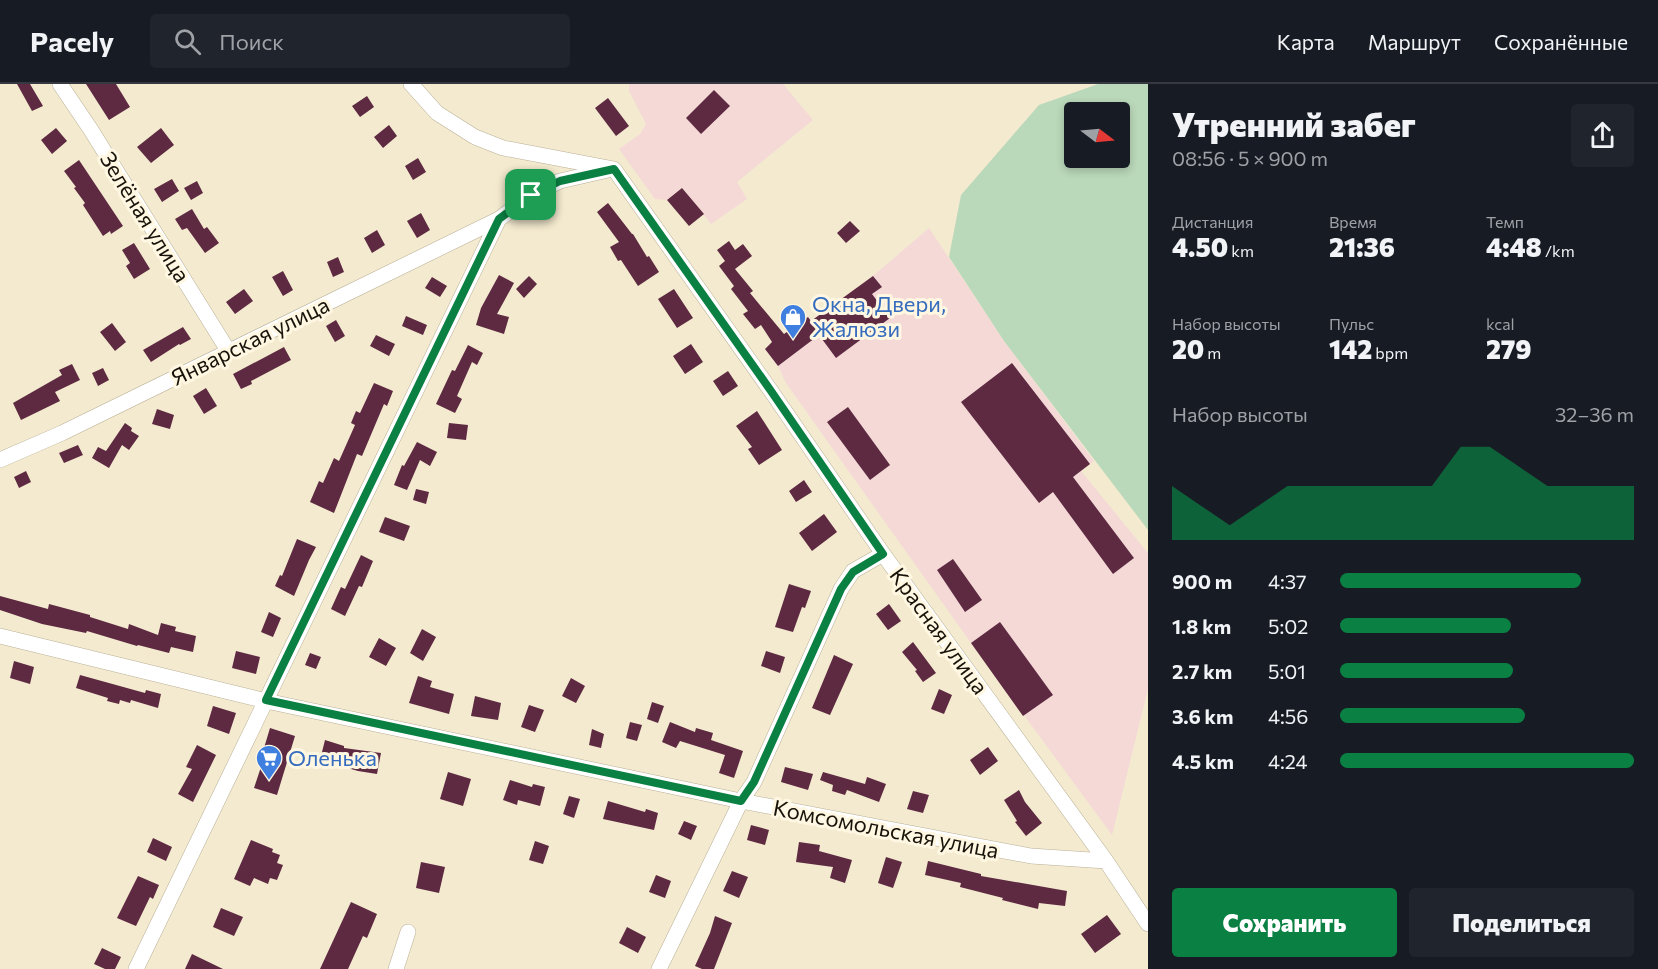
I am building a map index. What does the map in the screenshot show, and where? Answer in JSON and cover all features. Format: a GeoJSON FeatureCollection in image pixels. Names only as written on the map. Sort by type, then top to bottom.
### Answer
{"type":"FeatureCollection","features":[{"type":"Feature","properties":{"kind":"street","name":"Зелёная улица"},"geometry":{"type":"LineString","coordinates":[[60,84],[229,352]]}},
{"type":"Feature","properties":{"kind":"street"},"geometry":{"type":"LineString","coordinates":[[411,84],[437,112],[475,137],[503,148],[614,169]]}},
{"type":"Feature","properties":{"kind":"street","name":"Январская улица"},"geometry":{"type":"LineString","coordinates":[[0,460],[62,433],[499,219],[531,195],[560,181],[614,169]]}},
{"type":"Feature","properties":{"kind":"street","name":"Красная улица"},"geometry":{"type":"LineString","coordinates":[[614,169],[883,554],[1106,861],[1148,924]]}},
{"type":"Feature","properties":{"kind":"street"},"geometry":{"type":"LineString","coordinates":[[136,969],[499,219]]}},
{"type":"Feature","properties":{"kind":"street"},"geometry":{"type":"LineString","coordinates":[[659,969],[741,801],[754,782],[841,589],[853,572],[883,554]]}},
{"type":"Feature","properties":{"kind":"street","name":"Комсомольская улица"},"geometry":{"type":"LineString","coordinates":[[0,636],[266,700],[741,801],[1031,856],[1106,861]]}},
{"type":"Feature","properties":{"kind":"street"},"geometry":{"type":"LineString","coordinates":[[396,969],[408,932]]}},
{"type":"Feature","properties":{"kind":"shaded area"},"geometry":{"type":"Polygon","coordinates":[[[629,84],[783,84],[813,120],[737,182],[747,199],[711,224],[682,188],[667,200],[655,199],[619,149],[640,134],[646,124],[629,91],[629,84]]]}},
{"type":"Feature","properties":{"kind":"shaded area"},"geometry":{"type":"Polygon","coordinates":[[[929,228],[1004,341],[1094,461],[1081,471],[1148,553],[1148,689],[1112,835],[971,643],[786,383],[778,366],[765,349],[808,317],[812,321],[873,276],[929,228]]]}},
{"type":"Feature","properties":{"kind":"green space"},"geometry":{"type":"Polygon","coordinates":[[[1098,84],[1148,84],[1148,530],[1004,341],[949,257],[961,195],[1039,105],[1098,84]]]}},
{"type":"Feature","properties":{"kind":"building"},"geometry":{"type":"Polygon","coordinates":[[[17,84],[30,84],[43,106],[32,111],[17,84]]]}},
{"type":"Feature","properties":{"kind":"building"},"geometry":{"type":"Polygon","coordinates":[[[86,84],[116,84],[130,107],[109,120],[86,84]]]}},
{"type":"Feature","properties":{"kind":"building"},"geometry":{"type":"Polygon","coordinates":[[[714,90],[730,106],[701,134],[686,118],[714,90]]]}},
{"type":"Feature","properties":{"kind":"building"},"geometry":{"type":"Polygon","coordinates":[[[367,96],[374,107],[360,117],[352,106],[367,96]]]}},
{"type":"Feature","properties":{"kind":"building"},"geometry":{"type":"Polygon","coordinates":[[[608,98],[629,126],[616,136],[595,108],[608,98]]]}},
{"type":"Feature","properties":{"kind":"building"},"geometry":{"type":"Polygon","coordinates":[[[389,125],[397,136],[383,148],[374,137],[389,125]]]}},
{"type":"Feature","properties":{"kind":"building"},"geometry":{"type":"Polygon","coordinates":[[[56,128],[67,141],[52,154],[41,140],[56,128]]]}},
{"type":"Feature","properties":{"kind":"building"},"geometry":{"type":"Polygon","coordinates":[[[161,128],[174,145],[151,163],[137,147],[161,128]]]}},
{"type":"Feature","properties":{"kind":"building"},"geometry":{"type":"Polygon","coordinates":[[[418,158],[426,172],[413,180],[405,166],[418,158]]]}},
{"type":"Feature","properties":{"kind":"building"},"geometry":{"type":"Polygon","coordinates":[[[79,160],[123,226],[111,234],[110,231],[103,236],[83,205],[85,203],[74,188],[76,187],[64,171],[79,160]]]}},
{"type":"Feature","properties":{"kind":"building"},"geometry":{"type":"Polygon","coordinates":[[[172,179],[179,191],[162,202],[154,189],[172,179]]]}},
{"type":"Feature","properties":{"kind":"building"},"geometry":{"type":"Polygon","coordinates":[[[197,181],[203,193],[191,200],[184,188],[197,181]]]}},
{"type":"Feature","properties":{"kind":"building"},"geometry":{"type":"Polygon","coordinates":[[[682,188],[704,214],[689,226],[667,200],[682,188]]]}},
{"type":"Feature","properties":{"kind":"building"},"geometry":{"type":"Polygon","coordinates":[[[608,203],[659,272],[638,286],[610,247],[619,242],[597,212],[608,203]]]}},
{"type":"Feature","properties":{"kind":"building"},"geometry":{"type":"Polygon","coordinates":[[[192,209],[204,229],[207,227],[219,243],[205,253],[187,228],[182,230],[175,219],[192,209]]]}},
{"type":"Feature","properties":{"kind":"building"},"geometry":{"type":"Polygon","coordinates":[[[421,213],[430,230],[417,238],[407,221],[421,213]]]}},
{"type":"Feature","properties":{"kind":"building"},"geometry":{"type":"Polygon","coordinates":[[[850,221],[860,231],[846,243],[837,233],[850,221]]]}},
{"type":"Feature","properties":{"kind":"building"},"geometry":{"type":"Polygon","coordinates":[[[377,230],[385,245],[372,253],[364,238],[377,230]]]}},
{"type":"Feature","properties":{"kind":"building"},"geometry":{"type":"Polygon","coordinates":[[[729,241],[735,250],[743,244],[752,256],[735,269],[753,291],[750,293],[784,334],[808,317],[811,321],[873,276],[882,287],[872,294],[890,318],[836,358],[819,335],[778,366],[765,349],[772,342],[761,325],[755,329],[743,314],[748,311],[731,289],[734,286],[719,266],[725,261],[717,250],[729,241]]]}},
{"type":"Feature","properties":{"kind":"building"},"geometry":{"type":"Polygon","coordinates":[[[134,243],[150,269],[134,279],[126,266],[130,263],[122,250],[134,243]]]}},
{"type":"Feature","properties":{"kind":"building"},"geometry":{"type":"Polygon","coordinates":[[[338,257],[344,272],[333,277],[327,262],[338,257]]]}},
{"type":"Feature","properties":{"kind":"building"},"geometry":{"type":"Polygon","coordinates":[[[283,271],[293,290],[283,296],[272,277],[283,271]]]}},
{"type":"Feature","properties":{"kind":"building"},"geometry":{"type":"Polygon","coordinates":[[[499,275],[514,283],[497,314],[509,317],[504,334],[476,325],[481,308],[499,275]]]}},
{"type":"Feature","properties":{"kind":"building"},"geometry":{"type":"Polygon","coordinates":[[[529,276],[537,284],[524,298],[516,289],[529,276]]]}},
{"type":"Feature","properties":{"kind":"building"},"geometry":{"type":"Polygon","coordinates":[[[432,277],[447,286],[440,297],[425,288],[432,277]]]}},
{"type":"Feature","properties":{"kind":"building"},"geometry":{"type":"Polygon","coordinates":[[[244,289],[253,301],[235,314],[226,302],[244,289]]]}},
{"type":"Feature","properties":{"kind":"building"},"geometry":{"type":"Polygon","coordinates":[[[674,289],[693,318],[677,328],[658,299],[674,289]]]}},
{"type":"Feature","properties":{"kind":"building"},"geometry":{"type":"Polygon","coordinates":[[[406,316],[427,325],[423,335],[402,326],[406,316]]]}},
{"type":"Feature","properties":{"kind":"building"},"geometry":{"type":"Polygon","coordinates":[[[336,320],[345,336],[335,342],[326,326],[336,320]]]}},
{"type":"Feature","properties":{"kind":"building"},"geometry":{"type":"Polygon","coordinates":[[[112,323],[126,342],[115,351],[100,332],[112,323]]]}},
{"type":"Feature","properties":{"kind":"building"},"geometry":{"type":"Polygon","coordinates":[[[183,327],[191,339],[151,362],[143,350],[183,327]]]}},
{"type":"Feature","properties":{"kind":"building"},"geometry":{"type":"Polygon","coordinates":[[[376,335],[395,344],[389,356],[370,346],[376,335]]]}},
{"type":"Feature","properties":{"kind":"building"},"geometry":{"type":"Polygon","coordinates":[[[691,344],[703,362],[685,374],[673,356],[691,344]]]}},
{"type":"Feature","properties":{"kind":"building"},"geometry":{"type":"Polygon","coordinates":[[[468,345],[483,353],[477,365],[472,362],[457,396],[462,399],[455,413],[436,404],[452,370],[455,371],[468,345]]]}},
{"type":"Feature","properties":{"kind":"building"},"geometry":{"type":"Polygon","coordinates":[[[284,347],[291,360],[251,381],[252,384],[241,389],[233,374],[284,347]]]}},
{"type":"Feature","properties":{"kind":"building"},"geometry":{"type":"Polygon","coordinates":[[[1012,363],[1090,464],[1073,477],[1134,558],[1113,574],[1053,492],[1039,503],[961,402],[1012,363]]]}},
{"type":"Feature","properties":{"kind":"building"},"geometry":{"type":"Polygon","coordinates":[[[72,364],[80,380],[55,392],[60,401],[21,420],[13,403],[62,375],[59,370],[72,364]]]}},
{"type":"Feature","properties":{"kind":"building"},"geometry":{"type":"Polygon","coordinates":[[[103,368],[109,380],[98,386],[92,373],[103,368]]]}},
{"type":"Feature","properties":{"kind":"building"},"geometry":{"type":"Polygon","coordinates":[[[728,371],[738,386],[723,396],[713,381],[728,371]]]}},
{"type":"Feature","properties":{"kind":"building"},"geometry":{"type":"Polygon","coordinates":[[[374,383],[393,391],[387,406],[384,404],[362,456],[357,454],[334,513],[310,502],[319,481],[323,483],[334,458],[339,461],[355,425],[351,423],[356,411],[360,413],[374,383]]]}},
{"type":"Feature","properties":{"kind":"building"},"geometry":{"type":"Polygon","coordinates":[[[206,388],[217,406],[204,414],[193,396],[206,388]]]}},
{"type":"Feature","properties":{"kind":"building"},"geometry":{"type":"Polygon","coordinates":[[[848,407],[890,465],[870,480],[827,422],[848,407]]]}},
{"type":"Feature","properties":{"kind":"building"},"geometry":{"type":"Polygon","coordinates":[[[157,409],[174,415],[170,429],[152,424],[157,409]]]}},
{"type":"Feature","properties":{"kind":"building"},"geometry":{"type":"Polygon","coordinates":[[[757,411],[782,450],[759,465],[748,449],[752,447],[736,426],[757,411]]]}},
{"type":"Feature","properties":{"kind":"building"},"geometry":{"type":"Polygon","coordinates":[[[125,423],[139,436],[129,450],[122,445],[109,468],[92,458],[98,447],[106,451],[125,423]]]}},
{"type":"Feature","properties":{"kind":"building"},"geometry":{"type":"Polygon","coordinates":[[[449,423],[468,425],[466,440],[447,438],[449,423]]]}},
{"type":"Feature","properties":{"kind":"building"},"geometry":{"type":"Polygon","coordinates":[[[417,442],[437,452],[430,466],[420,460],[407,490],[394,485],[402,465],[404,466],[417,442]]]}},
{"type":"Feature","properties":{"kind":"building"},"geometry":{"type":"Polygon","coordinates":[[[78,445],[83,455],[64,463],[59,453],[78,445]]]}},
{"type":"Feature","properties":{"kind":"building"},"geometry":{"type":"Polygon","coordinates":[[[26,471],[31,482],[19,488],[14,477],[26,471]]]}},
{"type":"Feature","properties":{"kind":"building"},"geometry":{"type":"Polygon","coordinates":[[[804,480],[812,492],[796,502],[789,491],[804,480]]]}},
{"type":"Feature","properties":{"kind":"building"},"geometry":{"type":"Polygon","coordinates":[[[416,489],[429,492],[426,504],[413,500],[416,489]]]}},
{"type":"Feature","properties":{"kind":"building"},"geometry":{"type":"Polygon","coordinates":[[[824,514],[837,532],[812,551],[799,533],[824,514]]]}},
{"type":"Feature","properties":{"kind":"building"},"geometry":{"type":"Polygon","coordinates":[[[385,517],[410,526],[404,541],[379,532],[385,517]]]}},
{"type":"Feature","properties":{"kind":"building"},"geometry":{"type":"Polygon","coordinates":[[[297,539],[316,547],[294,596],[275,586],[280,575],[282,576],[297,539]]]}},
{"type":"Feature","properties":{"kind":"building"},"geometry":{"type":"Polygon","coordinates":[[[361,555],[373,561],[362,587],[359,586],[345,616],[331,609],[341,587],[345,589],[361,555]]]}},
{"type":"Feature","properties":{"kind":"building"},"geometry":{"type":"Polygon","coordinates":[[[953,559],[982,600],[965,612],[937,570],[953,559]]]}},
{"type":"Feature","properties":{"kind":"building"},"geometry":{"type":"Polygon","coordinates":[[[789,584],[811,591],[805,608],[802,607],[793,632],[775,627],[789,584]]]}},
{"type":"Feature","properties":{"kind":"building"},"geometry":{"type":"Polygon","coordinates":[[[0,596],[48,609],[49,604],[90,615],[90,617],[128,629],[129,624],[158,635],[161,623],[176,627],[175,631],[196,636],[193,652],[171,647],[169,653],[87,631],[86,633],[42,624],[0,610],[0,596]]]}},
{"type":"Feature","properties":{"kind":"building"},"geometry":{"type":"Polygon","coordinates":[[[889,604],[901,621],[888,630],[876,614],[889,604]]]}},
{"type":"Feature","properties":{"kind":"building"},"geometry":{"type":"Polygon","coordinates":[[[269,612],[281,618],[273,637],[261,632],[269,612]]]}},
{"type":"Feature","properties":{"kind":"building"},"geometry":{"type":"Polygon","coordinates":[[[1000,622],[1053,695],[1023,716],[971,643],[1000,622]]]}},
{"type":"Feature","properties":{"kind":"building"},"geometry":{"type":"Polygon","coordinates":[[[422,629],[436,637],[423,661],[410,653],[422,629]]]}},
{"type":"Feature","properties":{"kind":"building"},"geometry":{"type":"Polygon","coordinates":[[[379,638],[396,648],[386,666],[369,657],[379,638]]]}},
{"type":"Feature","properties":{"kind":"building"},"geometry":{"type":"Polygon","coordinates":[[[913,642],[936,673],[923,682],[915,671],[917,670],[902,652],[913,642]]]}},
{"type":"Feature","properties":{"kind":"building"},"geometry":{"type":"Polygon","coordinates":[[[236,651],[260,657],[256,674],[232,668],[236,651]]]}},
{"type":"Feature","properties":{"kind":"building"},"geometry":{"type":"Polygon","coordinates":[[[766,651],[785,657],[780,673],[761,666],[766,651]]]}},
{"type":"Feature","properties":{"kind":"building"},"geometry":{"type":"Polygon","coordinates":[[[310,653],[321,657],[316,669],[305,665],[310,653]]]}},
{"type":"Feature","properties":{"kind":"building"},"geometry":{"type":"Polygon","coordinates":[[[834,655],[853,664],[830,715],[812,708],[834,655]]]}},
{"type":"Feature","properties":{"kind":"building"},"geometry":{"type":"Polygon","coordinates":[[[14,661],[34,667],[30,684],[10,678],[14,661]]]}},
{"type":"Feature","properties":{"kind":"building"},"geometry":{"type":"Polygon","coordinates":[[[80,675],[145,693],[146,690],[161,694],[158,708],[131,700],[130,703],[120,700],[119,704],[76,688],[80,675]]]}},
{"type":"Feature","properties":{"kind":"building"},"geometry":{"type":"Polygon","coordinates":[[[418,676],[432,681],[430,687],[454,694],[449,714],[409,703],[418,676]]]}},
{"type":"Feature","properties":{"kind":"building"},"geometry":{"type":"Polygon","coordinates":[[[571,678],[585,686],[576,703],[562,696],[571,678]]]}},
{"type":"Feature","properties":{"kind":"building"},"geometry":{"type":"Polygon","coordinates":[[[939,689],[952,695],[944,714],[931,709],[939,689]]]}},
{"type":"Feature","properties":{"kind":"building"},"geometry":{"type":"Polygon","coordinates":[[[475,696],[501,703],[498,720],[471,716],[475,696]]]}},
{"type":"Feature","properties":{"kind":"building"},"geometry":{"type":"Polygon","coordinates":[[[652,702],[664,706],[658,723],[647,719],[652,702]]]}},
{"type":"Feature","properties":{"kind":"building"},"geometry":{"type":"Polygon","coordinates":[[[529,705],[544,710],[535,732],[521,727],[529,705]]]}},
{"type":"Feature","properties":{"kind":"building"},"geometry":{"type":"Polygon","coordinates":[[[213,706],[236,713],[229,734],[207,726],[213,706]]]}},
{"type":"Feature","properties":{"kind":"building"},"geometry":{"type":"Polygon","coordinates":[[[630,722],[642,725],[637,741],[626,738],[630,722]]]}},
{"type":"Feature","properties":{"kind":"building"},"geometry":{"type":"Polygon","coordinates":[[[670,722],[695,732],[696,728],[713,733],[711,740],[743,751],[734,778],[719,773],[725,755],[680,741],[676,748],[662,742],[670,722]]]}},
{"type":"Feature","properties":{"kind":"building"},"geometry":{"type":"Polygon","coordinates":[[[270,728],[295,736],[277,795],[254,788],[267,749],[264,748],[270,728]]]}},
{"type":"Feature","properties":{"kind":"building"},"geometry":{"type":"Polygon","coordinates":[[[592,729],[604,734],[601,748],[589,745],[592,729]]]}},
{"type":"Feature","properties":{"kind":"building"},"geometry":{"type":"Polygon","coordinates":[[[325,740],[344,746],[344,748],[381,753],[377,774],[320,760],[325,740]]]}},
{"type":"Feature","properties":{"kind":"building"},"geometry":{"type":"Polygon","coordinates":[[[197,745],[216,755],[193,802],[178,794],[192,769],[186,767],[197,745]]]}},
{"type":"Feature","properties":{"kind":"building"},"geometry":{"type":"Polygon","coordinates":[[[988,747],[998,761],[980,775],[970,760],[988,747]]]}},
{"type":"Feature","properties":{"kind":"building"},"geometry":{"type":"Polygon","coordinates":[[[785,767],[813,774],[808,790],[781,782],[785,767]]]}},
{"type":"Feature","properties":{"kind":"building"},"geometry":{"type":"Polygon","coordinates":[[[448,772],[471,779],[463,806],[440,799],[448,772]]]}},
{"type":"Feature","properties":{"kind":"building"},"geometry":{"type":"Polygon","coordinates":[[[823,772],[865,784],[867,777],[886,784],[879,802],[847,790],[845,795],[832,791],[833,785],[820,780],[823,772]]]}},
{"type":"Feature","properties":{"kind":"building"},"geometry":{"type":"Polygon","coordinates":[[[510,780],[532,787],[533,784],[545,787],[540,806],[518,800],[517,805],[503,800],[510,780]]]}},
{"type":"Feature","properties":{"kind":"building"},"geometry":{"type":"Polygon","coordinates":[[[1019,790],[1025,802],[1042,823],[1026,836],[1015,822],[1017,821],[1004,800],[1019,790]]]}},
{"type":"Feature","properties":{"kind":"building"},"geometry":{"type":"Polygon","coordinates":[[[913,791],[929,795],[923,813],[907,809],[913,791]]]}},
{"type":"Feature","properties":{"kind":"building"},"geometry":{"type":"Polygon","coordinates":[[[569,796],[580,799],[574,818],[563,814],[569,796]]]}},
{"type":"Feature","properties":{"kind":"building"},"geometry":{"type":"Polygon","coordinates":[[[608,801],[645,812],[646,809],[658,813],[654,830],[603,819],[608,801]]]}},
{"type":"Feature","properties":{"kind":"building"},"geometry":{"type":"Polygon","coordinates":[[[684,821],[697,826],[691,840],[678,834],[684,821]]]}},
{"type":"Feature","properties":{"kind":"building"},"geometry":{"type":"Polygon","coordinates":[[[751,825],[769,830],[765,845],[747,840],[751,825]]]}},
{"type":"Feature","properties":{"kind":"building"},"geometry":{"type":"Polygon","coordinates":[[[153,838],[172,847],[166,861],[147,852],[153,838]]]}},
{"type":"Feature","properties":{"kind":"building"},"geometry":{"type":"Polygon","coordinates":[[[251,840],[273,849],[272,852],[280,855],[277,863],[283,865],[277,880],[270,878],[268,884],[254,878],[250,886],[234,879],[251,840]]]}},
{"type":"Feature","properties":{"kind":"building"},"geometry":{"type":"Polygon","coordinates":[[[535,841],[549,846],[543,864],[529,860],[535,841]]]}},
{"type":"Feature","properties":{"kind":"building"},"geometry":{"type":"Polygon","coordinates":[[[799,842],[820,845],[819,851],[852,860],[845,883],[830,878],[833,867],[796,862],[799,842]]]}},
{"type":"Feature","properties":{"kind":"building"},"geometry":{"type":"Polygon","coordinates":[[[886,857],[902,862],[893,888],[878,883],[886,857]]]}},
{"type":"Feature","properties":{"kind":"building"},"geometry":{"type":"Polygon","coordinates":[[[928,861],[981,874],[981,876],[1067,891],[1065,906],[1039,903],[1038,909],[960,887],[961,883],[925,875],[928,861]]]}},
{"type":"Feature","properties":{"kind":"building"},"geometry":{"type":"Polygon","coordinates":[[[421,862],[445,867],[439,893],[416,888],[421,862]]]}},
{"type":"Feature","properties":{"kind":"building"},"geometry":{"type":"Polygon","coordinates":[[[732,871],[748,877],[739,898],[723,891],[732,871]]]}},
{"type":"Feature","properties":{"kind":"building"},"geometry":{"type":"Polygon","coordinates":[[[656,875],[671,881],[665,898],[649,892],[656,875]]]}},
{"type":"Feature","properties":{"kind":"building"},"geometry":{"type":"Polygon","coordinates":[[[138,876],[159,885],[153,899],[150,897],[136,926],[117,918],[138,876]]]}},
{"type":"Feature","properties":{"kind":"building"},"geometry":{"type":"Polygon","coordinates":[[[351,902],[377,914],[367,938],[363,936],[348,969],[320,969],[351,902]]]}},
{"type":"Feature","properties":{"kind":"building"},"geometry":{"type":"Polygon","coordinates":[[[221,908],[243,917],[234,936],[213,927],[221,908]]]}},
{"type":"Feature","properties":{"kind":"building"},"geometry":{"type":"Polygon","coordinates":[[[1107,915],[1121,934],[1095,953],[1081,934],[1107,915]]]}},
{"type":"Feature","properties":{"kind":"building"},"geometry":{"type":"Polygon","coordinates":[[[715,916],[732,923],[714,969],[702,969],[695,966],[715,916]]]}},
{"type":"Feature","properties":{"kind":"building"},"geometry":{"type":"Polygon","coordinates":[[[627,927],[646,937],[638,953],[619,943],[627,927]]]}},
{"type":"Feature","properties":{"kind":"building"},"geometry":{"type":"Polygon","coordinates":[[[102,948],[121,957],[115,969],[105,969],[94,964],[102,948]]]}},
{"type":"Feature","properties":{"kind":"building"},"geometry":{"type":"Polygon","coordinates":[[[192,954],[223,969],[185,969],[192,954]]]}},
{"type":"Feature","properties":{"kind":"place","name":"Окна, Двери, Жалюзи"},"geometry":{"type":"Point","coordinates":[793,340]}},
{"type":"Feature","properties":{"kind":"place","name":"Оленька"},"geometry":{"type":"Point","coordinates":[269,781]}},
{"type":"Feature","properties":{"kind":"route"},"geometry":{"type":"LineString","coordinates":[[614,169],[883,554],[853,572],[841,589],[754,782],[741,801],[266,700],[499,219],[531,195],[560,181],[614,169]]}}]}
